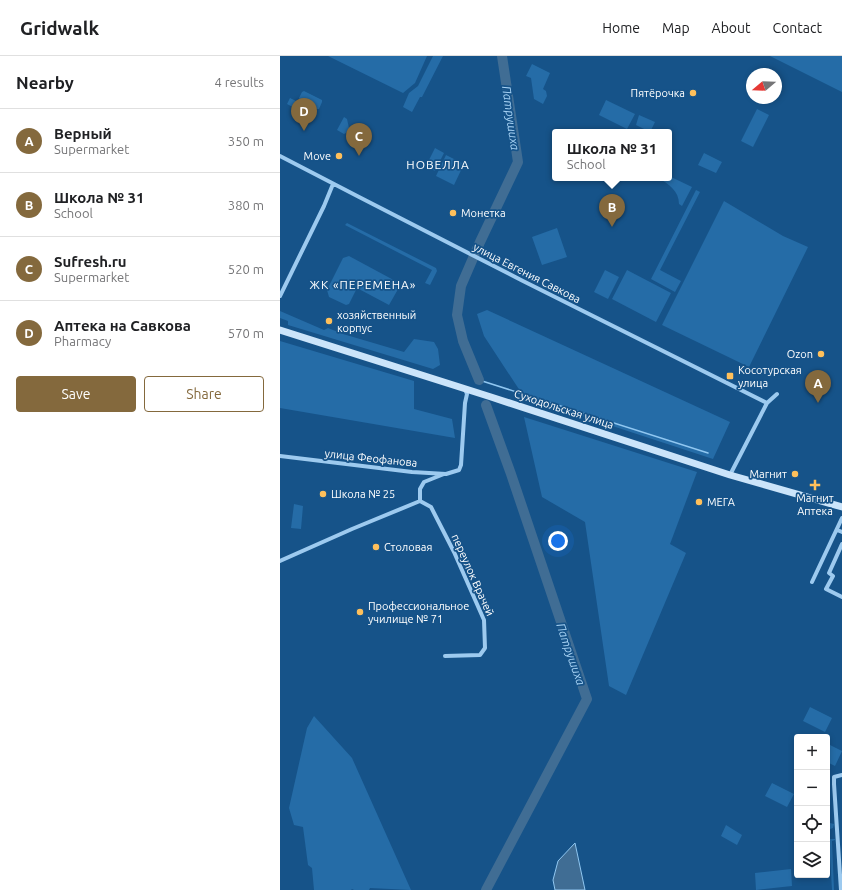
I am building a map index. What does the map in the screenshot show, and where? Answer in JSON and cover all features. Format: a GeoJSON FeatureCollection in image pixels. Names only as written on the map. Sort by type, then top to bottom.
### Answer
{"type":"FeatureCollection","features":[{"type":"Feature","properties":{"kind":"main road","name":"Суходольская улица"},"geometry":{"type":"LineString","coordinates":[[280,330],[465,388],[730,475],[842,507]]}},
{"type":"Feature","properties":{"kind":"street","name":"улица Евгения Савкова"},"geometry":{"type":"LineString","coordinates":[[280,156],[528,284],[766,404]]}},
{"type":"Feature","properties":{"kind":"street"},"geometry":{"type":"LineString","coordinates":[[280,296],[324,206],[333,184]]}},
{"type":"Feature","properties":{"kind":"street","name":"улица Феофанова"},"geometry":{"type":"LineString","coordinates":[[280,456],[412,472],[446,474],[459,470],[466,394],[465,388]]}},
{"type":"Feature","properties":{"kind":"street"},"geometry":{"type":"LineString","coordinates":[[730,475],[766,404],[777,394]]}},
{"type":"Feature","properties":{"kind":"street"},"geometry":{"type":"LineString","coordinates":[[280,561],[420,501],[420,489],[424,482],[446,474]]}},
{"type":"Feature","properties":{"kind":"street","name":"переулок Врачей"},"geometry":{"type":"LineString","coordinates":[[420,501],[431,507],[454,552],[484,620],[485,648],[480,655],[445,656]]}},
{"type":"Feature","properties":{"kind":"street"},"geometry":{"type":"LineString","coordinates":[[812,582],[842,518]]}},
{"type":"Feature","properties":{"kind":"street"},"geometry":{"type":"LineString","coordinates":[[837,530],[842,532]]}},
{"type":"Feature","properties":{"kind":"street"},"geometry":{"type":"LineString","coordinates":[[842,544],[829,573],[833,576],[826,589],[842,597]]}},
{"type":"Feature","properties":{"kind":"street"},"geometry":{"type":"LineString","coordinates":[[841,890],[834,777],[842,775]]}},
{"type":"Feature","properties":{"kind":"shaded area"},"geometry":{"type":"Polygon","coordinates":[[[328,56],[427,56],[415,83],[403,93],[328,56]]]}},
{"type":"Feature","properties":{"kind":"shaded area"},"geometry":{"type":"Polygon","coordinates":[[[433,56],[443,56],[422,97],[420,97],[412,112],[403,107],[409,93],[418,86],[433,56]]]}},
{"type":"Feature","properties":{"kind":"shaded area"},"geometry":{"type":"Polygon","coordinates":[[[770,56],[842,56],[842,92],[770,56]]]}},
{"type":"Feature","properties":{"kind":"shaded area"},"geometry":{"type":"Polygon","coordinates":[[[532,64],[550,73],[543,89],[546,91],[547,96],[543,104],[534,99],[531,78],[526,76],[532,64]]]}},
{"type":"Feature","properties":{"kind":"shaded area"},"geometry":{"type":"Polygon","coordinates":[[[304,91],[322,100],[319,109],[300,100],[299,98],[304,91]]]}},
{"type":"Feature","properties":{"kind":"shaded area"},"geometry":{"type":"Polygon","coordinates":[[[290,98],[316,111],[312,117],[287,104],[290,98]]]}},
{"type":"Feature","properties":{"kind":"shaded area"},"geometry":{"type":"Polygon","coordinates":[[[606,100],[635,114],[627,129],[599,115],[606,100]]]}},
{"type":"Feature","properties":{"kind":"shaded area"},"geometry":{"type":"Polygon","coordinates":[[[757,109],[769,115],[753,147],[741,141],[757,109]]]}},
{"type":"Feature","properties":{"kind":"shaded area"},"geometry":{"type":"Polygon","coordinates":[[[639,115],[655,122],[652,129],[644,129],[636,125],[639,115]]]}},
{"type":"Feature","properties":{"kind":"shaded area"},"geometry":{"type":"Polygon","coordinates":[[[344,117],[347,119],[349,128],[344,134],[337,130],[344,117]]]}},
{"type":"Feature","properties":{"kind":"shaded area"},"geometry":{"type":"Polygon","coordinates":[[[435,148],[444,153],[435,171],[426,166],[435,148]]]}},
{"type":"Feature","properties":{"kind":"shaded area"},"geometry":{"type":"Polygon","coordinates":[[[704,153],[722,162],[716,173],[698,165],[704,153]]]}},
{"type":"Feature","properties":{"kind":"shaded area"},"geometry":{"type":"Polygon","coordinates":[[[446,155],[464,164],[454,185],[436,176],[446,155]]]}},
{"type":"Feature","properties":{"kind":"shaded area"},"geometry":{"type":"Polygon","coordinates":[[[672,177],[692,187],[682,206],[679,204],[679,199],[673,188],[663,181],[672,181],[672,177]]]}},
{"type":"Feature","properties":{"kind":"shaded area"},"geometry":{"type":"Polygon","coordinates":[[[696,190],[700,192],[660,270],[681,281],[675,292],[651,279],[696,190]]]}},
{"type":"Feature","properties":{"kind":"shaded area"},"geometry":{"type":"Polygon","coordinates":[[[724,201],[783,236],[808,247],[749,367],[662,325],[724,201]]]}},
{"type":"Feature","properties":{"kind":"shaded area"},"geometry":{"type":"Polygon","coordinates":[[[347,223],[436,268],[437,271],[430,285],[425,283],[432,270],[345,225],[347,223]]]}},
{"type":"Feature","properties":{"kind":"shaded area"},"geometry":{"type":"Polygon","coordinates":[[[557,228],[567,257],[542,265],[532,237],[557,228]]]}},
{"type":"Feature","properties":{"kind":"shaded area"},"geometry":{"type":"Polygon","coordinates":[[[349,256],[401,284],[389,305],[357,288],[349,304],[346,305],[329,297],[327,290],[343,258],[349,256]]]}},
{"type":"Feature","properties":{"kind":"shaded area"},"geometry":{"type":"Polygon","coordinates":[[[605,270],[619,277],[608,299],[594,292],[605,270]]]}},
{"type":"Feature","properties":{"kind":"shaded area"},"geometry":{"type":"Polygon","coordinates":[[[627,270],[671,293],[656,322],[612,299],[627,270]]]}},
{"type":"Feature","properties":{"kind":"shaded area"},"geometry":{"type":"Polygon","coordinates":[[[487,310],[730,422],[713,459],[524,397],[484,336],[477,314],[487,310]]]}},
{"type":"Feature","properties":{"kind":"shaded area"},"geometry":{"type":"Polygon","coordinates":[[[280,311],[324,330],[328,328],[343,334],[404,352],[414,339],[434,342],[438,349],[440,365],[433,369],[288,325],[288,321],[280,318],[280,311]]]}},
{"type":"Feature","properties":{"kind":"shaded area"},"geometry":{"type":"Polygon","coordinates":[[[280,341],[414,381],[414,409],[452,419],[455,438],[280,408],[280,341]]]}},
{"type":"Feature","properties":{"kind":"shaded area"},"geometry":{"type":"Polygon","coordinates":[[[524,417],[697,472],[670,544],[686,553],[626,695],[609,686],[585,522],[542,497],[524,417]]]}},
{"type":"Feature","properties":{"kind":"shaded area"},"geometry":{"type":"Polygon","coordinates":[[[294,504],[303,506],[301,529],[291,528],[294,504]]]}},
{"type":"Feature","properties":{"kind":"shaded area"},"geometry":{"type":"Polygon","coordinates":[[[810,707],[832,718],[825,732],[803,721],[810,707]]]}},
{"type":"Feature","properties":{"kind":"shaded area"},"geometry":{"type":"Polygon","coordinates":[[[314,716],[352,758],[411,890],[370,888],[369,890],[314,890],[312,868],[308,865],[303,827],[294,825],[289,808],[307,728],[314,716]]]}},
{"type":"Feature","properties":{"kind":"shaded area"},"geometry":{"type":"Polygon","coordinates":[[[830,745],[842,751],[835,766],[830,764],[830,745]]]}},
{"type":"Feature","properties":{"kind":"shaded area"},"geometry":{"type":"Polygon","coordinates":[[[772,783],[794,794],[787,807],[765,796],[772,783]]]}},
{"type":"Feature","properties":{"kind":"shaded area"},"geometry":{"type":"Polygon","coordinates":[[[830,823],[834,824],[833,828],[830,829],[830,823]]]}},
{"type":"Feature","properties":{"kind":"shaded area"},"geometry":{"type":"Polygon","coordinates":[[[726,825],[742,835],[737,845],[721,836],[726,825]]]}},
{"type":"Feature","properties":{"kind":"shaded area"},"geometry":{"type":"Polygon","coordinates":[[[830,839],[835,839],[832,841],[834,890],[832,890],[830,839]]]}},
{"type":"Feature","properties":{"kind":"shaded area"},"geometry":{"type":"Polygon","coordinates":[[[575,843],[585,890],[555,890],[553,880],[558,861],[575,843]]]}},
{"type":"Feature","properties":{"kind":"shaded area"},"geometry":{"type":"Polygon","coordinates":[[[791,869],[792,886],[756,890],[755,873],[791,869]]]}},
{"type":"Feature","properties":{"kind":"waterway","name":"Патрушиха"},"geometry":{"type":"LineString","coordinates":[[479,380],[463,341],[457,315],[461,286],[518,162],[502,56]]}},
{"type":"Feature","properties":{"kind":"waterway"},"geometry":{"type":"LineString","coordinates":[[479,380],[708,453]]}},
{"type":"Feature","properties":{"kind":"waterway","name":"Патрушиха"},"geometry":{"type":"LineString","coordinates":[[486,405],[511,474],[587,699],[486,890]]}},
{"type":"Feature","properties":{"kind":"place","name":"Пятёрочка"},"geometry":{"type":"Point","coordinates":[693,93]}},
{"type":"Feature","properties":{"kind":"place","name":"Аптека на Савкова"},"geometry":{"type":"Point","coordinates":[304,131]}},
{"type":"Feature","properties":{"kind":"place","name":"Move"},"geometry":{"type":"Point","coordinates":[339,156]}},
{"type":"Feature","properties":{"kind":"place","name":"Sufresh.ru"},"geometry":{"type":"Point","coordinates":[359,156]}},
{"type":"Feature","properties":{"kind":"place","name":"Монетка"},"geometry":{"type":"Point","coordinates":[453,213]}},
{"type":"Feature","properties":{"kind":"place","name":"Школа № 31"},"geometry":{"type":"Point","coordinates":[612,227]}},
{"type":"Feature","properties":{"kind":"place","name":"хозяйственный корпус"},"geometry":{"type":"Point","coordinates":[329,321]}},
{"type":"Feature","properties":{"kind":"place","name":"Ozon"},"geometry":{"type":"Point","coordinates":[821,354]}},
{"type":"Feature","properties":{"kind":"place","name":"Косотурская улица"},"geometry":{"type":"Point","coordinates":[730,376]}},
{"type":"Feature","properties":{"kind":"place","name":"Верный"},"geometry":{"type":"Point","coordinates":[818,403]}},
{"type":"Feature","properties":{"kind":"place","name":"Магнит"},"geometry":{"type":"Point","coordinates":[795,474]}},
{"type":"Feature","properties":{"kind":"place","name":"Магнит Аптека"},"geometry":{"type":"Point","coordinates":[815,485]}},
{"type":"Feature","properties":{"kind":"place","name":"Школа № 25"},"geometry":{"type":"Point","coordinates":[323,494]}},
{"type":"Feature","properties":{"kind":"place","name":"МЕГА"},"geometry":{"type":"Point","coordinates":[699,502]}},
{"type":"Feature","properties":{"kind":"place","name":"Столовая"},"geometry":{"type":"Point","coordinates":[376,547]}},
{"type":"Feature","properties":{"kind":"place","name":"Профессиональное училище № 71"},"geometry":{"type":"Point","coordinates":[360,612]}},
{"type":"Feature","properties":{"kind":"district","name":"НОВЕЛЛА"},"geometry":{"type":"Point","coordinates":[438,164]}},
{"type":"Feature","properties":{"kind":"district","name":"ЖК «ПЕРЕМЕНА»"},"geometry":{"type":"Point","coordinates":[363,284]}}]}
